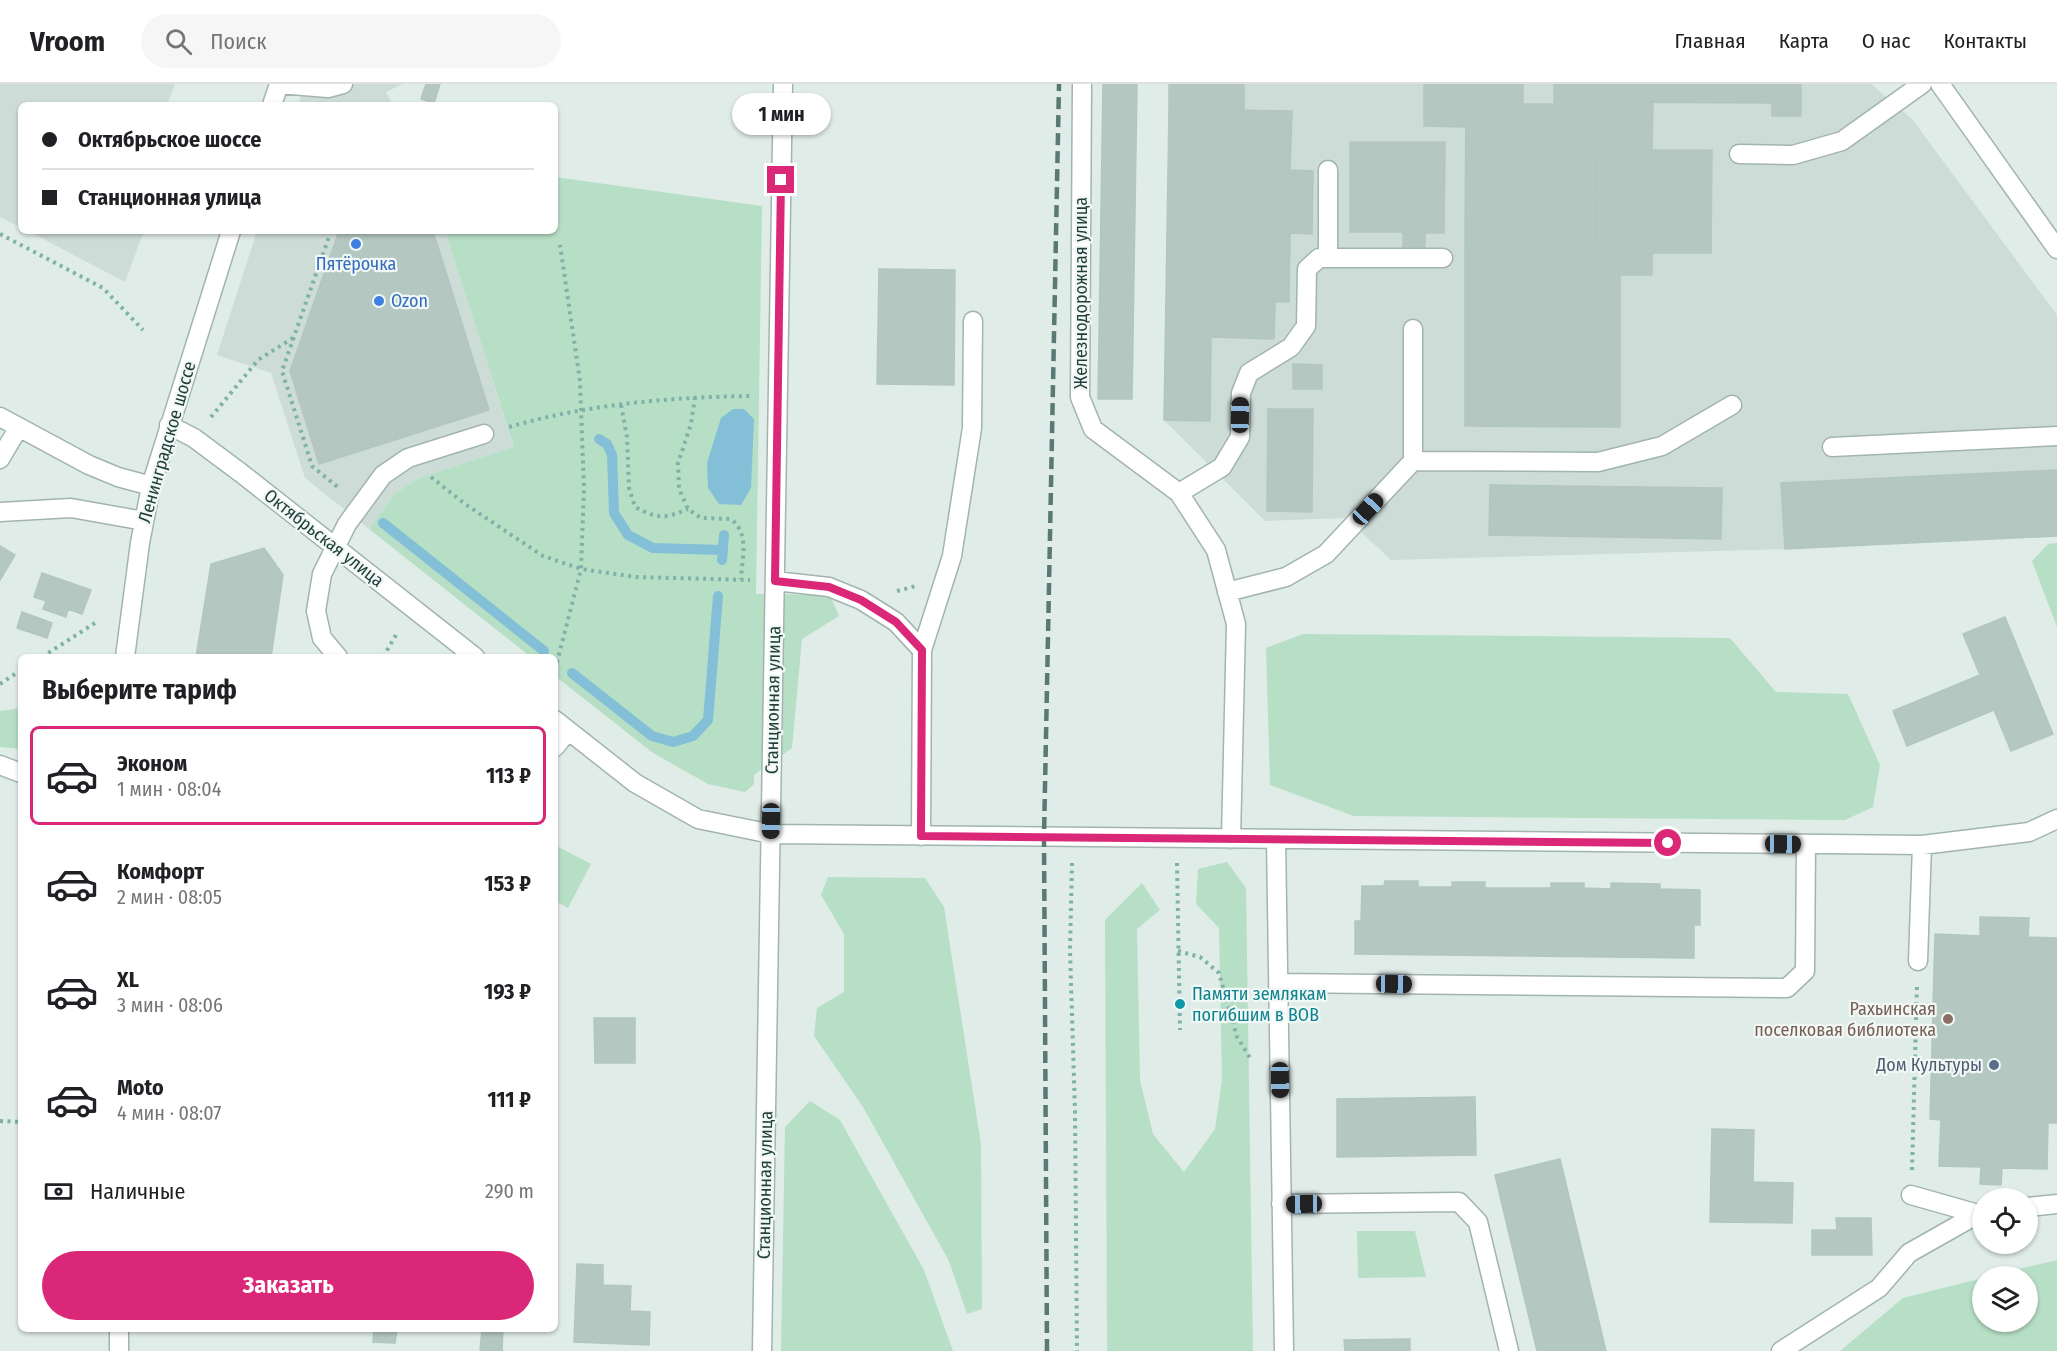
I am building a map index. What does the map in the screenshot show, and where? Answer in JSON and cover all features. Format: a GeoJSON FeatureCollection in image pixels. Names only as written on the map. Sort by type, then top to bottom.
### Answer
{"type":"FeatureCollection","features":[{"type":"Feature","properties":{"kind":"street"},"geometry":{"type":"LineString","coordinates":[[273,102],[279,84],[328,88],[343,84]]}},
{"type":"Feature","properties":{"kind":"street","name":"Станционная улица"},"geometry":{"type":"LineString","coordinates":[[762,1351],[783,84]]}},
{"type":"Feature","properties":{"kind":"street","name":"Железнодорожная улица"},"geometry":{"type":"LineString","coordinates":[[1082,84],[1080,398],[1093,429],[1179,493],[1216,550],[1236,624],[1232,838]]}},
{"type":"Feature","properties":{"kind":"street"},"geometry":{"type":"LineString","coordinates":[[1739,154],[1793,155],[1842,141],[1922,84]]}},
{"type":"Feature","properties":{"kind":"street"},"geometry":{"type":"LineString","coordinates":[[1940,84],[2057,249]]}},
{"type":"Feature","properties":{"kind":"street"},"geometry":{"type":"LineString","coordinates":[[1328,170],[1328,258]]}},
{"type":"Feature","properties":{"kind":"street","name":"Ленинградское шоссе"},"geometry":{"type":"LineString","coordinates":[[125,654],[151,486],[230,234]]}},
{"type":"Feature","properties":{"kind":"street"},"geometry":{"type":"LineString","coordinates":[[1179,493],[1222,467],[1240,436],[1240,393],[1249,373],[1291,347],[1306,327],[1307,269],[1319,258],[1443,258]]}},
{"type":"Feature","properties":{"kind":"street"},"geometry":{"type":"LineString","coordinates":[[921,836],[922,650],[952,556],[972,428],[973,321]]}},
{"type":"Feature","properties":{"kind":"street"},"geometry":{"type":"LineString","coordinates":[[1227,592],[1287,576],[1326,554],[1413,461],[1413,329]]}},
{"type":"Feature","properties":{"kind":"street"},"geometry":{"type":"LineString","coordinates":[[1413,461],[1598,462],[1662,446],[1732,405]]}},
{"type":"Feature","properties":{"kind":"street"},"geometry":{"type":"LineString","coordinates":[[0,417],[89,465],[118,477],[151,486]]}},
{"type":"Feature","properties":{"kind":"street","name":"Октябрьская улица"},"geometry":{"type":"LineString","coordinates":[[169,425],[194,438],[471,654]]}},
{"type":"Feature","properties":{"kind":"street"},"geometry":{"type":"LineString","coordinates":[[0,459],[19,427]]}},
{"type":"Feature","properties":{"kind":"street"},"geometry":{"type":"LineString","coordinates":[[335,654],[322,638],[316,611],[322,574],[347,524],[383,475],[408,458],[484,434]]}},
{"type":"Feature","properties":{"kind":"street"},"geometry":{"type":"LineString","coordinates":[[1832,447],[2057,436]]}},
{"type":"Feature","properties":{"kind":"street"},"geometry":{"type":"LineString","coordinates":[[0,512],[71,508],[144,521]]}},
{"type":"Feature","properties":{"kind":"street"},"geometry":{"type":"LineString","coordinates":[[775,581],[829,587],[861,600],[896,622],[922,650]]}},
{"type":"Feature","properties":{"kind":"street"},"geometry":{"type":"LineString","coordinates":[[562,725],[635,783],[698,819],[771,834],[1922,845],[2029,832],[2057,819]]}},
{"type":"Feature","properties":{"kind":"street"},"geometry":{"type":"LineString","coordinates":[[0,765],[18,772]]}},
{"type":"Feature","properties":{"kind":"street"},"geometry":{"type":"LineString","coordinates":[[1276,839],[1284,1351]]}},
{"type":"Feature","properties":{"kind":"street"},"geometry":{"type":"LineString","coordinates":[[1278,983],[1787,988],[1805,970],[1806,844]]}},
{"type":"Feature","properties":{"kind":"street"},"geometry":{"type":"LineString","coordinates":[[1918,961],[1922,845]]}},
{"type":"Feature","properties":{"kind":"street"},"geometry":{"type":"LineString","coordinates":[[1911,1195],[1972,1211]]}},
{"type":"Feature","properties":{"kind":"street"},"geometry":{"type":"LineString","coordinates":[[1281,1204],[1459,1202],[1478,1222],[1509,1351]]}},
{"type":"Feature","properties":{"kind":"street"},"geometry":{"type":"LineString","coordinates":[[2038,1206],[2057,1203]]}},
{"type":"Feature","properties":{"kind":"street"},"geometry":{"type":"LineString","coordinates":[[1781,1351],[1879,1288],[1909,1253],[1972,1218]]}},
{"type":"Feature","properties":{"kind":"street"},"geometry":{"type":"LineString","coordinates":[[119,1332],[119,1351]]}},
{"type":"Feature","properties":{"kind":"path"},"geometry":{"type":"LineString","coordinates":[[0,234],[103,288],[143,330]]}},
{"type":"Feature","properties":{"kind":"path"},"geometry":{"type":"LineString","coordinates":[[330,234],[282,371],[312,466],[360,505]]}},
{"type":"Feature","properties":{"kind":"path"},"geometry":{"type":"LineString","coordinates":[[558,658],[581,569],[584,489],[580,381],[560,245]]}},
{"type":"Feature","properties":{"kind":"path"},"geometry":{"type":"LineString","coordinates":[[194,438],[258,360],[294,338]]}},
{"type":"Feature","properties":{"kind":"path"},"geometry":{"type":"LineString","coordinates":[[484,434],[532,420],[621,405],[695,397],[778,396]]}},
{"type":"Feature","properties":{"kind":"path"},"geometry":{"type":"LineString","coordinates":[[695,397],[691,424],[678,463],[679,489],[688,509],[701,518],[731,519],[740,526],[744,539],[741,579]]}},
{"type":"Feature","properties":{"kind":"path"},"geometry":{"type":"LineString","coordinates":[[621,405],[627,437],[629,488],[635,507],[653,516],[667,517],[688,509]]}},
{"type":"Feature","properties":{"kind":"path"},"geometry":{"type":"LineString","coordinates":[[408,458],[465,504],[543,556],[581,569],[636,576],[775,581]]}},
{"type":"Feature","properties":{"kind":"path"},"geometry":{"type":"LineString","coordinates":[[861,600],[917,586]]}},
{"type":"Feature","properties":{"kind":"path"},"geometry":{"type":"LineString","coordinates":[[47,654],[95,623]]}},
{"type":"Feature","properties":{"kind":"path"},"geometry":{"type":"LineString","coordinates":[[386,654],[396,635]]}},
{"type":"Feature","properties":{"kind":"path"},"geometry":{"type":"LineString","coordinates":[[0,684],[18,672]]}},
{"type":"Feature","properties":{"kind":"path"},"geometry":{"type":"LineString","coordinates":[[1072,837],[1071,950],[1077,1351]]}},
{"type":"Feature","properties":{"kind":"path"},"geometry":{"type":"LineString","coordinates":[[1176,838],[1180,1030]]}},
{"type":"Feature","properties":{"kind":"path"},"geometry":{"type":"LineString","coordinates":[[1178,951],[1200,957],[1219,973],[1237,1037],[1254,1064],[1280,1080]]}},
{"type":"Feature","properties":{"kind":"path"},"geometry":{"type":"LineString","coordinates":[[1911,1195],[1918,961]]}},
{"type":"Feature","properties":{"kind":"path"},"geometry":{"type":"LineString","coordinates":[[0,1121],[18,1122]]}},
{"type":"Feature","properties":{"kind":"shaded area"},"geometry":{"type":"Polygon","coordinates":[[[0,84],[175,84],[168,102],[18,102],[18,226],[0,217],[0,84]]]}},
{"type":"Feature","properties":{"kind":"shaded area"},"geometry":{"type":"Polygon","coordinates":[[[305,84],[403,84],[386,92],[391,102],[299,102],[305,84]]]}},
{"type":"Feature","properties":{"kind":"shaded area"},"geometry":{"type":"Polygon","coordinates":[[[1169,84],[1871,84],[1912,119],[2057,315],[2057,536],[1785,549],[1391,560],[1346,518],[1265,521],[1164,420],[1169,84]]]}},
{"type":"Feature","properties":{"kind":"shaded area"},"geometry":{"type":"Polygon","coordinates":[[[34,234],[143,234],[125,282],[34,234]]]}},
{"type":"Feature","properties":{"kind":"shaded area"},"geometry":{"type":"Polygon","coordinates":[[[256,234],[446,234],[514,448],[419,478],[395,493],[369,529],[305,478],[271,373],[217,355],[256,234]]]}},
{"type":"Feature","properties":{"kind":"green space"},"geometry":{"type":"Polygon","coordinates":[[[558,177],[762,206],[756,594],[830,595],[839,616],[802,639],[792,748],[754,775],[754,784],[745,792],[708,784],[653,753],[558,678],[558,654],[527,654],[369,529],[395,493],[419,478],[514,447],[446,234],[558,234],[558,177]]]}},
{"type":"Feature","properties":{"kind":"green space"},"geometry":{"type":"Polygon","coordinates":[[[2057,543],[2057,627],[2032,561],[2048,544],[2057,543]]]}},
{"type":"Feature","properties":{"kind":"green space"},"geometry":{"type":"Polygon","coordinates":[[[1303,634],[1730,638],[1776,692],[1848,694],[1880,765],[1873,807],[1845,820],[1354,816],[1270,785],[1266,648],[1303,634]]]}},
{"type":"Feature","properties":{"kind":"green space"},"geometry":{"type":"Polygon","coordinates":[[[18,708],[18,749],[0,747],[0,711],[18,708]]]}},
{"type":"Feature","properties":{"kind":"green space"},"geometry":{"type":"Polygon","coordinates":[[[558,847],[591,864],[568,908],[558,903],[558,847]]]}},
{"type":"Feature","properties":{"kind":"green space"},"geometry":{"type":"Polygon","coordinates":[[[1227,862],[1246,888],[1253,1351],[1107,1351],[1105,920],[1142,883],[1160,910],[1137,929],[1140,1080],[1153,1134],[1184,1172],[1215,1129],[1222,1079],[1219,928],[1196,904],[1198,869],[1227,862]]]}},
{"type":"Feature","properties":{"kind":"green space"},"geometry":{"type":"Polygon","coordinates":[[[828,877],[925,878],[944,907],[981,1144],[982,1309],[967,1314],[949,1261],[863,1107],[814,1036],[817,1008],[844,992],[844,934],[821,895],[828,877]]]}},
{"type":"Feature","properties":{"kind":"green space"},"geometry":{"type":"Polygon","coordinates":[[[810,1101],[840,1120],[924,1270],[953,1351],[781,1351],[785,1127],[810,1101]]]}},
{"type":"Feature","properties":{"kind":"green space"},"geometry":{"type":"Polygon","coordinates":[[[1357,1231],[1415,1231],[1426,1277],[1358,1278],[1357,1231]]]}},
{"type":"Feature","properties":{"kind":"green space"},"geometry":{"type":"Polygon","coordinates":[[[2057,1260],[2057,1351],[1840,1351],[1903,1298],[1972,1281],[1972,1332],[2038,1332],[2038,1266],[2032,1266],[2057,1260]]]}},
{"type":"Feature","properties":{"kind":"water"},"geometry":{"type":"Polygon","coordinates":[[[733,409],[744,409],[754,419],[751,488],[741,505],[719,504],[708,488],[707,463],[721,418],[733,409]]]}},
{"type":"Feature","properties":{"kind":"building"},"geometry":{"type":"Polygon","coordinates":[[[426,84],[440,84],[434,102],[421,99],[426,84]]]}},
{"type":"Feature","properties":{"kind":"building"},"geometry":{"type":"Polygon","coordinates":[[[1103,84],[1137,84],[1132,399],[1098,399],[1103,84]]]}},
{"type":"Feature","properties":{"kind":"building"},"geometry":{"type":"Polygon","coordinates":[[[1169,84],[1244,84],[1244,111],[1169,110],[1169,84]]]}},
{"type":"Feature","properties":{"kind":"building"},"geometry":{"type":"Polygon","coordinates":[[[1424,84],[1455,84],[1455,103],[1466,104],[1466,127],[1424,126],[1424,84]]]}},
{"type":"Feature","properties":{"kind":"building"},"geometry":{"type":"Polygon","coordinates":[[[1455,84],[1523,84],[1523,104],[1455,103],[1455,84]]]}},
{"type":"Feature","properties":{"kind":"building"},"geometry":{"type":"Polygon","coordinates":[[[1554,84],[1801,84],[1801,116],[1772,116],[1772,103],[1597,102],[1596,193],[1538,192],[1537,243],[1465,242],[1466,104],[1554,104],[1554,84]]]}},
{"type":"Feature","properties":{"kind":"building"},"geometry":{"type":"Polygon","coordinates":[[[1597,102],[1653,102],[1652,150],[1712,150],[1711,253],[1652,253],[1652,275],[1596,275],[1597,102]]]}},
{"type":"Feature","properties":{"kind":"building"},"geometry":{"type":"Polygon","coordinates":[[[1169,110],[1233,110],[1230,301],[1275,301],[1274,339],[1211,337],[1210,421],[1164,420],[1169,110]]]}},
{"type":"Feature","properties":{"kind":"building"},"geometry":{"type":"Polygon","coordinates":[[[1233,110],[1292,111],[1290,170],[1313,171],[1312,234],[1290,233],[1289,302],[1230,301],[1233,110]]]}},
{"type":"Feature","properties":{"kind":"building"},"geometry":{"type":"Polygon","coordinates":[[[1350,142],[1445,142],[1444,233],[1425,233],[1425,247],[1403,247],[1403,232],[1350,232],[1350,142]]]}},
{"type":"Feature","properties":{"kind":"building"},"geometry":{"type":"Polygon","coordinates":[[[1538,192],[1596,193],[1596,275],[1620,275],[1620,427],[1465,426],[1465,242],[1537,243],[1538,192]]]}},
{"type":"Feature","properties":{"kind":"building"},"geometry":{"type":"Polygon","coordinates":[[[338,234],[434,234],[489,410],[319,464],[290,371],[338,234]]]}},
{"type":"Feature","properties":{"kind":"building"},"geometry":{"type":"Polygon","coordinates":[[[879,269],[955,270],[954,385],[877,384],[879,269]]]}},
{"type":"Feature","properties":{"kind":"building"},"geometry":{"type":"Polygon","coordinates":[[[1293,364],[1322,365],[1322,389],[1293,389],[1293,364]]]}},
{"type":"Feature","properties":{"kind":"building"},"geometry":{"type":"Polygon","coordinates":[[[1268,409],[1313,409],[1312,512],[1267,511],[1268,409]]]}},
{"type":"Feature","properties":{"kind":"building"},"geometry":{"type":"Polygon","coordinates":[[[2057,470],[2057,536],[1785,549],[1781,483],[2057,470]]]}},
{"type":"Feature","properties":{"kind":"building"},"geometry":{"type":"Polygon","coordinates":[[[1490,485],[1722,488],[1721,539],[1489,535],[1490,485]]]}},
{"type":"Feature","properties":{"kind":"building"},"geometry":{"type":"Polygon","coordinates":[[[0,546],[15,555],[0,580],[0,546]]]}},
{"type":"Feature","properties":{"kind":"building"},"geometry":{"type":"Polygon","coordinates":[[[264,548],[283,575],[271,654],[196,654],[211,564],[264,548]]]}},
{"type":"Feature","properties":{"kind":"building"},"geometry":{"type":"Polygon","coordinates":[[[42,573],[91,590],[82,614],[68,609],[66,617],[43,609],[46,601],[34,597],[42,573]]]}},
{"type":"Feature","properties":{"kind":"building"},"geometry":{"type":"Polygon","coordinates":[[[22,612],[52,623],[47,638],[17,628],[22,612]]]}},
{"type":"Feature","properties":{"kind":"building"},"geometry":{"type":"Polygon","coordinates":[[[2005,617],[2053,734],[2011,751],[1994,710],[1907,746],[1893,711],[1980,675],[1963,634],[2005,617]]]}},
{"type":"Feature","properties":{"kind":"building"},"geometry":{"type":"Polygon","coordinates":[[[1385,881],[1418,881],[1418,887],[1452,887],[1452,882],[1485,882],[1485,888],[1551,888],[1551,883],[1584,883],[1584,888],[1611,889],[1611,883],[1660,884],[1660,889],[1700,890],[1700,925],[1694,925],[1694,958],[1355,954],[1355,921],[1361,921],[1362,886],[1384,886],[1385,881]]]}},
{"type":"Feature","properties":{"kind":"building","name":"Дом Культуры"},"geometry":{"type":"Polygon","coordinates":[[[1980,917],[2029,918],[2028,937],[2057,938],[2057,1123],[2048,1123],[2047,1169],[2002,1168],[2001,1185],[1980,1184],[1981,1167],[1939,1166],[1941,1120],[1930,1119],[1935,934],[1980,936],[1980,917]]]}},
{"type":"Feature","properties":{"kind":"building"},"geometry":{"type":"Polygon","coordinates":[[[594,1018],[635,1018],[635,1063],[595,1063],[594,1018]]]}},
{"type":"Feature","properties":{"kind":"building"},"geometry":{"type":"Polygon","coordinates":[[[1475,1097],[1476,1155],[1337,1157],[1337,1099],[1475,1097]]]}},
{"type":"Feature","properties":{"kind":"building"},"geometry":{"type":"Polygon","coordinates":[[[1712,1129],[1754,1130],[1753,1182],[1793,1183],[1792,1223],[1710,1222],[1712,1129]]]}},
{"type":"Feature","properties":{"kind":"building"},"geometry":{"type":"Polygon","coordinates":[[[1560,1159],[1606,1351],[1537,1351],[1495,1175],[1560,1159]]]}},
{"type":"Feature","properties":{"kind":"building"},"geometry":{"type":"Polygon","coordinates":[[[1836,1218],[1871,1218],[1872,1255],[1812,1255],[1812,1230],[1837,1230],[1836,1218]]]}},
{"type":"Feature","properties":{"kind":"building"},"geometry":{"type":"Polygon","coordinates":[[[577,1264],[603,1265],[603,1285],[631,1286],[630,1311],[650,1312],[649,1345],[574,1342],[577,1264]]]}},
{"type":"Feature","properties":{"kind":"building"},"geometry":{"type":"Polygon","coordinates":[[[374,1332],[397,1332],[395,1343],[373,1342],[374,1332]]]}},
{"type":"Feature","properties":{"kind":"building"},"geometry":{"type":"Polygon","coordinates":[[[482,1332],[503,1332],[502,1351],[480,1351],[482,1332]]]}},
{"type":"Feature","properties":{"kind":"building"},"geometry":{"type":"Polygon","coordinates":[[[1410,1339],[1410,1351],[1345,1351],[1344,1340],[1410,1339]]]}},
{"type":"Feature","properties":{"kind":"waterway"},"geometry":{"type":"LineString","coordinates":[[599,439],[607,444],[612,455],[614,513],[628,535],[653,548],[723,550]]}},
{"type":"Feature","properties":{"kind":"waterway"},"geometry":{"type":"LineString","coordinates":[[383,523],[544,651]]}},
{"type":"Feature","properties":{"kind":"waterway"},"geometry":{"type":"LineString","coordinates":[[722,560],[724,535]]}},
{"type":"Feature","properties":{"kind":"waterway"},"geometry":{"type":"LineString","coordinates":[[572,673],[652,736],[673,742],[693,736],[708,720],[718,596]]}},
{"type":"Feature","properties":{"kind":"railway"},"geometry":{"type":"LineString","coordinates":[[1047,1351],[1044,837],[1059,84]]}},
{"type":"Feature","properties":{"kind":"place","name":"Пятёрочка"},"geometry":{"type":"Point","coordinates":[356,244]}},
{"type":"Feature","properties":{"kind":"place","name":"Ozon"},"geometry":{"type":"Point","coordinates":[379,301]}},
{"type":"Feature","properties":{"kind":"place","name":"Памяти землякам погибшим в ВОВ"},"geometry":{"type":"Point","coordinates":[1180,1004]}},
{"type":"Feature","properties":{"kind":"place","name":"Рахьинская поселковая библиотека"},"geometry":{"type":"Point","coordinates":[1948,1019]}},
{"type":"Feature","properties":{"kind":"place","name":"Дом Культуры"},"geometry":{"type":"Point","coordinates":[1994,1065]}},
{"type":"Feature","properties":{"kind":"route"},"geometry":{"type":"LineString","coordinates":[[781,180],[775,581],[829,587],[861,600],[896,622],[922,650],[921,836],[1668,843]]}}]}
